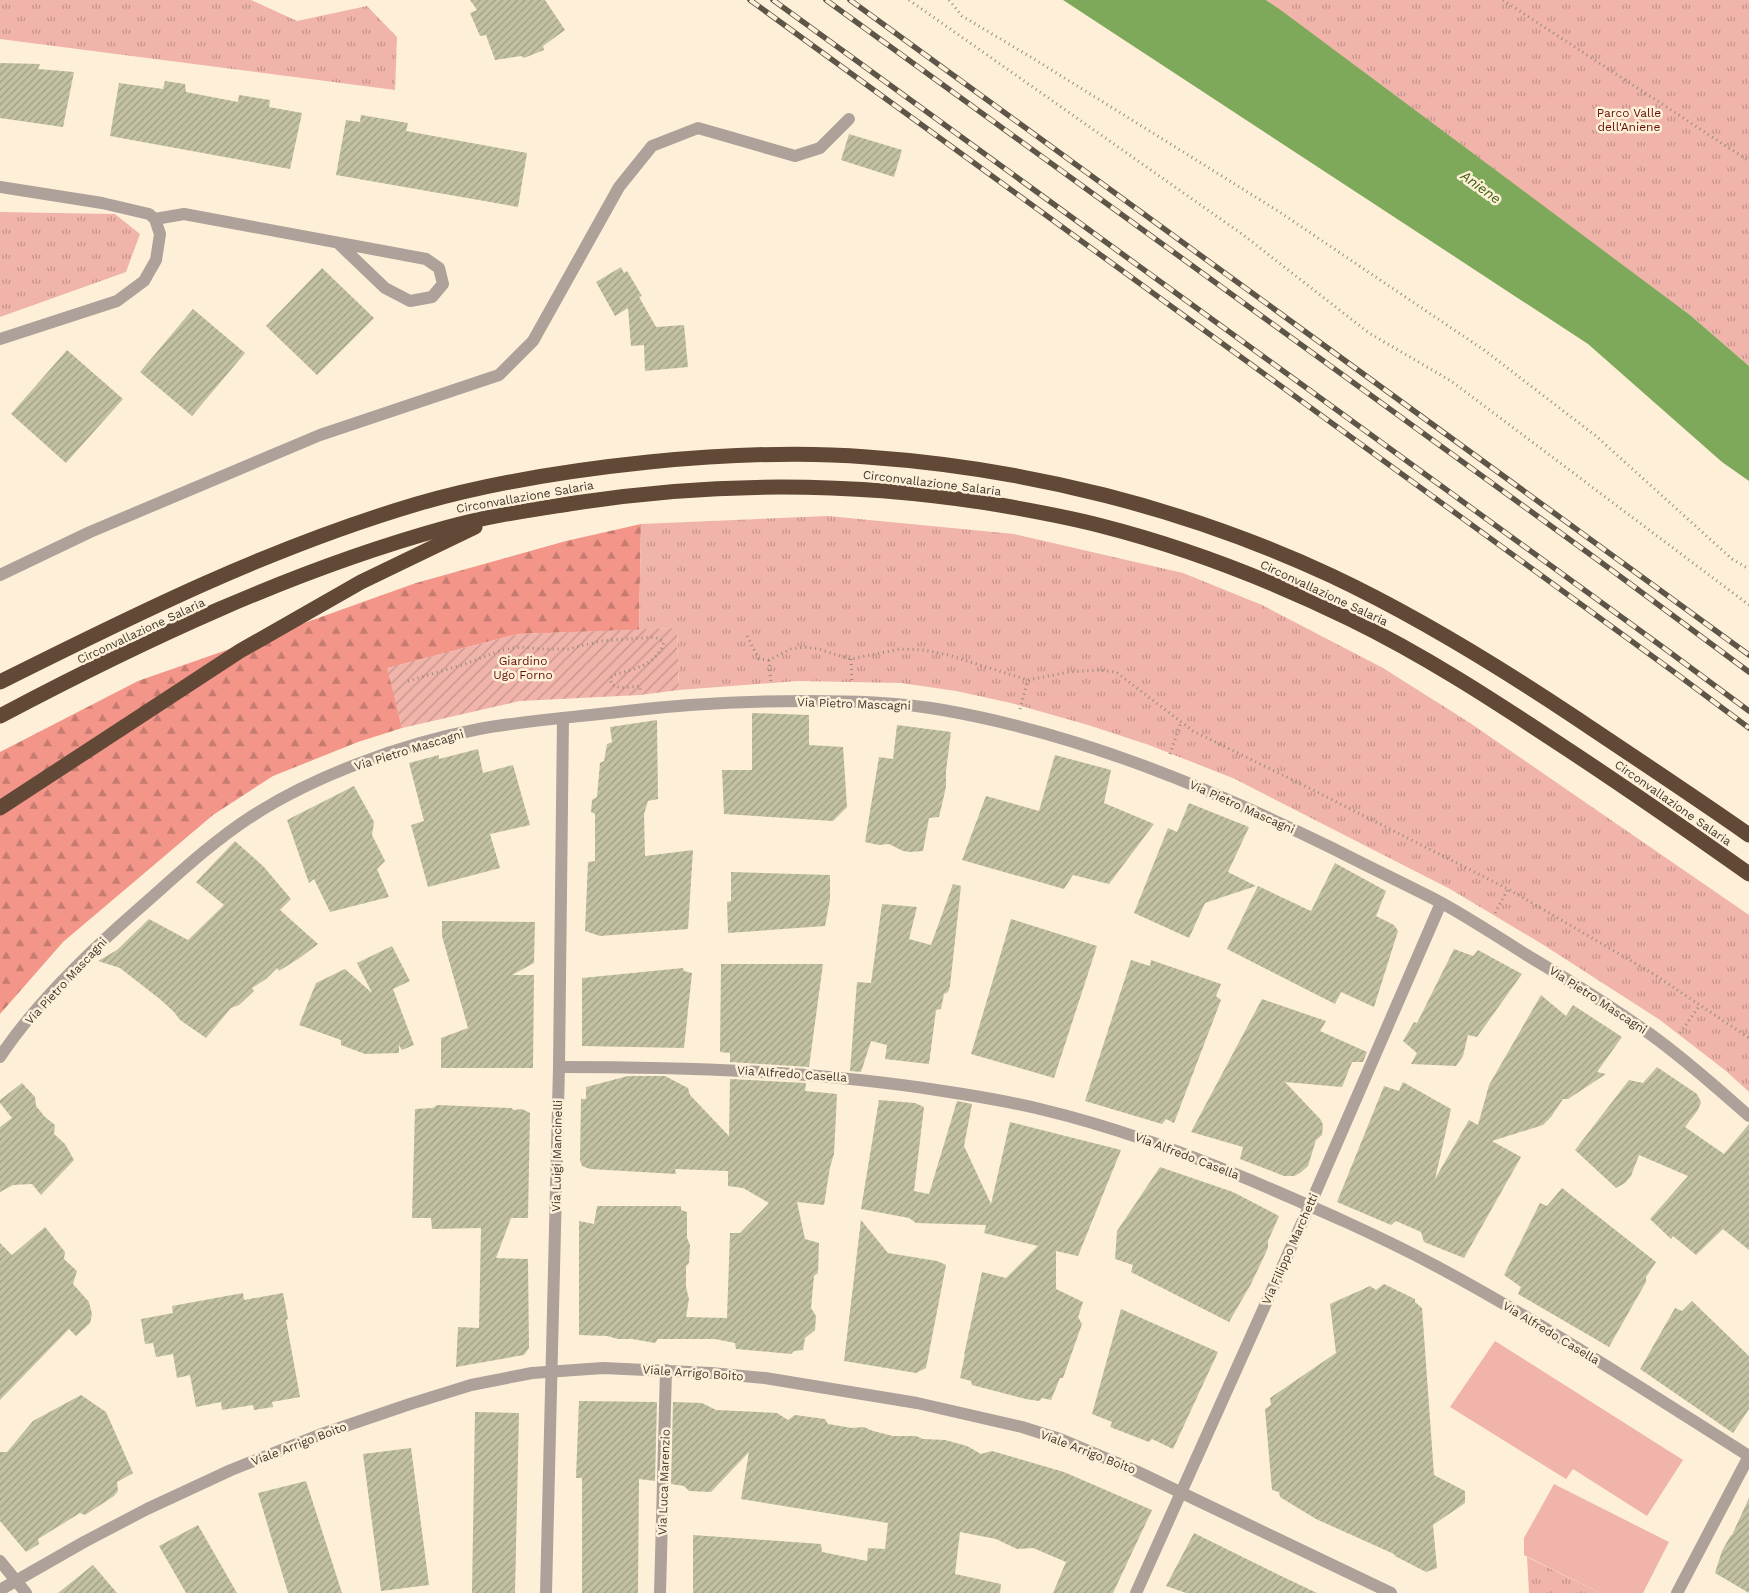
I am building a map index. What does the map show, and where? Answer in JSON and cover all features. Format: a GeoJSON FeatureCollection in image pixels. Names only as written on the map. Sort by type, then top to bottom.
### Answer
{"type":"FeatureCollection","features":[{"type":"Feature","properties":{"kind":"highway","name":"Circonvallazione Salaria"},"geometry":{"type":"LineString","coordinates":[[0,682],[171,598],[246,565],[329,533],[453,494],[558,472],[674,460],[777,455],[868,457],[1010,475],[1106,495],[1209,527],[1288,556],[1415,618],[1468,649],[1663,776],[1749,835]]}},
{"type":"Feature","properties":{"kind":"highway","name":"Circonvallazione Salaria"},"geometry":{"type":"LineString","coordinates":[[0,716],[127,652],[281,584],[356,555],[448,527],[499,515],[648,493],[741,487],[887,490],[1044,513],[1132,534],[1225,564],[1322,606],[1441,668],[1516,715],[1682,826],[1749,874]]}},
{"type":"Feature","properties":{"kind":"highway"},"geometry":{"type":"LineString","coordinates":[[0,808],[268,634],[361,582],[499,515]]}},
{"type":"Feature","properties":{"kind":"street"},"geometry":{"type":"LineString","coordinates":[[0,575],[90,532],[320,436],[499,375],[533,341],[619,187],[652,146],[698,128],[795,156],[820,148],[850,119]]}},
{"type":"Feature","properties":{"kind":"street"},"geometry":{"type":"LineString","coordinates":[[0,187],[102,203],[149,214],[155,219],[160,234],[156,260],[144,280],[117,301],[0,339]]}},
{"type":"Feature","properties":{"kind":"street"},"geometry":{"type":"LineString","coordinates":[[155,219],[184,214],[426,259],[440,268],[443,284],[432,297],[410,301],[385,288],[338,243]]}},
{"type":"Feature","properties":{"kind":"street","name":"Via Pietro Mascagni"},"geometry":{"type":"LineString","coordinates":[[0,1057],[26,1023],[86,957],[219,839],[256,814],[306,787],[346,769],[428,741],[482,729],[563,718],[657,707],[772,701],[882,702],[967,715],[1072,742],[1206,790],[1274,820],[1441,903],[1579,987],[1670,1049],[1749,1116]]}},
{"type":"Feature","properties":{"kind":"street","name":"Via Luigi Mancinelli"},"geometry":{"type":"LineString","coordinates":[[546,1593],[559,1067],[563,718]]}},
{"type":"Feature","properties":{"kind":"street","name":"Via Filippo Marchetti"},"geometry":{"type":"LineString","coordinates":[[1136,1593],[1310,1205],[1441,903]]}},
{"type":"Feature","properties":{"kind":"street","name":"Via Alfredo Casella"},"geometry":{"type":"LineString","coordinates":[[559,1067],[741,1070],[895,1084],[1003,1101],[1073,1117],[1135,1136],[1219,1167],[1310,1205],[1408,1252],[1510,1308],[1749,1456]]}},
{"type":"Feature","properties":{"kind":"street","name":"Viale Arrigo Boito"},"geometry":{"type":"LineString","coordinates":[[0,1590],[84,1542],[147,1509],[263,1457],[319,1435],[447,1392],[552,1370],[603,1368],[711,1372],[782,1380],[962,1412],[1022,1427],[1060,1439],[1127,1467],[1391,1593]]}},
{"type":"Feature","properties":{"kind":"street","name":"Via Luca Marenzio"},"geometry":{"type":"LineString","coordinates":[[660,1593],[666,1370]]}},
{"type":"Feature","properties":{"kind":"street"},"geometry":{"type":"LineString","coordinates":[[1677,1593],[1749,1456]]}},
{"type":"Feature","properties":{"kind":"street"},"geometry":{"type":"LineString","coordinates":[[0,1561],[26,1593]]}},
{"type":"Feature","properties":{"kind":"path"},"geometry":{"type":"LineString","coordinates":[[909,0],[1242,234],[1369,333],[1451,381],[1749,605]]}},
{"type":"Feature","properties":{"kind":"path"},"geometry":{"type":"LineString","coordinates":[[950,0],[962,16],[1278,211],[1484,350],[1596,436],[1732,559],[1749,569]]}},
{"type":"Feature","properties":{"kind":"path"},"geometry":{"type":"LineString","coordinates":[[1503,0],[1749,161]]}},
{"type":"Feature","properties":{"kind":"path"},"geometry":{"type":"LineString","coordinates":[[746,636],[759,659],[770,660],[792,649],[805,647],[819,648],[851,658],[900,649],[924,650],[948,655],[1028,680],[1069,672],[1099,670],[1116,672],[1193,731],[1311,788],[1508,890],[1652,973],[1749,1038]]}},
{"type":"Feature","properties":{"kind":"path"},"geometry":{"type":"LineString","coordinates":[[408,681],[511,648],[568,649],[601,642],[655,637],[664,642],[655,659],[635,669],[612,675],[610,679],[612,685],[621,688],[640,686],[640,695]]}},
{"type":"Feature","properties":{"kind":"path"},"geometry":{"type":"LineString","coordinates":[[851,658],[852,684]]}},
{"type":"Feature","properties":{"kind":"path"},"geometry":{"type":"LineString","coordinates":[[770,660],[771,686]]}},
{"type":"Feature","properties":{"kind":"path"},"geometry":{"type":"LineString","coordinates":[[1020,709],[1028,680]]}},
{"type":"Feature","properties":{"kind":"path"},"geometry":{"type":"LineString","coordinates":[[1170,754],[1181,722]]}},
{"type":"Feature","properties":{"kind":"path"},"geometry":{"type":"LineString","coordinates":[[1486,930],[1508,890]]}},
{"type":"Feature","properties":{"kind":"path"},"geometry":{"type":"LineString","coordinates":[[1670,1049],[1700,1004]]}},
{"type":"Feature","properties":{"kind":"green space"},"geometry":{"type":"Polygon","coordinates":[[[0,0],[251,0],[297,21],[367,6],[397,37],[395,90],[0,39],[0,0]]]}},
{"type":"Feature","properties":{"kind":"green space","name":"Parco Valle dell'Aniene"},"geometry":{"type":"Polygon","coordinates":[[[1266,0],[1749,0],[1749,366],[1690,315],[1266,0]]]}},
{"type":"Feature","properties":{"kind":"green space"},"geometry":{"type":"Polygon","coordinates":[[[0,212],[115,214],[140,234],[126,272],[0,317],[0,212]]]}},
{"type":"Feature","properties":{"kind":"green space"},"geometry":{"type":"Polygon","coordinates":[[[828,516],[1014,534],[1183,573],[1262,605],[1383,668],[1470,723],[1749,915],[1749,1092],[1726,1071],[1660,1020],[1542,944],[1450,889],[1235,779],[1149,745],[1011,703],[956,691],[901,683],[798,681],[679,690],[677,628],[639,630],[641,524],[828,516]]]}},
{"type":"Feature","properties":{"kind":"green space"},"geometry":{"type":"Polygon","coordinates":[[[641,524],[639,630],[518,634],[388,668],[402,728],[358,742],[273,776],[213,815],[63,942],[0,1014],[0,752],[138,681],[416,583],[566,541],[641,524]]]}},
{"type":"Feature","properties":{"kind":"green space","name":"Giardino Ugo Forno"},"geometry":{"type":"Polygon","coordinates":[[[677,628],[679,690],[640,695],[520,701],[402,728],[387,668],[518,634],[677,628]]]}},
{"type":"Feature","properties":{"kind":"green space"},"geometry":{"type":"Polygon","coordinates":[[[1495,1341],[1683,1460],[1647,1516],[1573,1469],[1566,1479],[1450,1407],[1495,1341]]]}},
{"type":"Feature","properties":{"kind":"green space"},"geometry":{"type":"Polygon","coordinates":[[[1554,1484],[1669,1542],[1643,1593],[1600,1593],[1524,1555],[1524,1538],[1554,1484]]]}},
{"type":"Feature","properties":{"kind":"green space"},"geometry":{"type":"Polygon","coordinates":[[[1527,1557],[1600,1593],[1529,1593],[1527,1557]]]}},
{"type":"Feature","properties":{"kind":"water","name":"Aniene"},"geometry":{"type":"Polygon","coordinates":[[[1063,0],[1266,0],[1282,11],[1690,315],[1749,366],[1749,481],[1722,462],[1588,344],[1063,0]]]}},
{"type":"Feature","properties":{"kind":"building"},"geometry":{"type":"Polygon","coordinates":[[[470,0],[545,0],[565,30],[543,46],[544,50],[524,58],[521,56],[495,60],[486,35],[480,36],[470,13],[477,10],[470,0]]]}},
{"type":"Feature","properties":{"kind":"building"},"geometry":{"type":"Polygon","coordinates":[[[0,63],[40,64],[38,69],[74,72],[63,127],[0,118],[0,63]]]}},
{"type":"Feature","properties":{"kind":"building"},"geometry":{"type":"Polygon","coordinates":[[[165,81],[185,84],[186,92],[238,102],[239,95],[270,100],[269,107],[302,113],[290,169],[110,136],[119,83],[163,89],[165,81]]]}},
{"type":"Feature","properties":{"kind":"building"},"geometry":{"type":"Polygon","coordinates":[[[361,115],[408,123],[406,131],[527,153],[518,207],[336,175],[346,120],[360,122],[361,115]]]}},
{"type":"Feature","properties":{"kind":"building"},"geometry":{"type":"Polygon","coordinates":[[[849,134],[902,150],[894,177],[841,160],[849,134]]]}},
{"type":"Feature","properties":{"kind":"building"},"geometry":{"type":"Polygon","coordinates":[[[621,267],[624,273],[627,271],[642,296],[639,297],[656,327],[684,325],[688,367],[645,371],[644,345],[631,346],[628,308],[615,316],[596,282],[621,267]]]}},
{"type":"Feature","properties":{"kind":"building"},"geometry":{"type":"Polygon","coordinates":[[[322,268],[374,318],[317,375],[266,326],[322,268]]]}},
{"type":"Feature","properties":{"kind":"building"},"geometry":{"type":"Polygon","coordinates":[[[193,309],[245,353],[192,416],[140,372],[193,309]]]}},
{"type":"Feature","properties":{"kind":"building"},"geometry":{"type":"Polygon","coordinates":[[[67,350],[123,399],[66,463],[11,414],[67,350]]]}},
{"type":"Feature","properties":{"kind":"building"},"geometry":{"type":"Polygon","coordinates":[[[752,713],[809,715],[809,745],[843,747],[847,807],[833,821],[724,814],[722,770],[752,770],[752,713]]]}},
{"type":"Feature","properties":{"kind":"building"},"geometry":{"type":"Polygon","coordinates":[[[657,720],[658,799],[648,801],[644,814],[645,856],[693,850],[688,929],[600,936],[585,931],[588,862],[595,861],[595,814],[591,812],[592,800],[597,797],[600,763],[604,761],[607,744],[612,742],[610,727],[657,720]]]}},
{"type":"Feature","properties":{"kind":"building"},"geometry":{"type":"Polygon","coordinates":[[[897,725],[951,732],[946,787],[939,817],[929,818],[923,851],[903,851],[889,844],[879,845],[865,842],[879,757],[893,759],[897,725]]]}},
{"type":"Feature","properties":{"kind":"building"},"geometry":{"type":"Polygon","coordinates":[[[478,749],[483,773],[513,765],[530,825],[490,834],[500,868],[428,887],[411,825],[424,821],[409,763],[439,755],[439,759],[478,749]]]}},
{"type":"Feature","properties":{"kind":"building"},"geometry":{"type":"Polygon","coordinates":[[[1055,755],[1111,770],[1104,803],[1154,824],[1109,884],[1073,875],[1064,889],[962,860],[986,796],[1039,811],[1055,755]]]}},
{"type":"Feature","properties":{"kind":"building"},"geometry":{"type":"Polygon","coordinates":[[[354,786],[374,822],[372,835],[385,861],[377,869],[389,897],[330,912],[314,879],[309,883],[287,820],[354,786]]]}},
{"type":"Feature","properties":{"kind":"building"},"geometry":{"type":"Polygon","coordinates":[[[1189,803],[1249,827],[1228,872],[1256,886],[1205,903],[1189,938],[1134,913],[1168,828],[1177,832],[1189,803]]]}},
{"type":"Feature","properties":{"kind":"building"},"geometry":{"type":"Polygon","coordinates":[[[235,841],[264,867],[291,899],[280,910],[318,944],[279,971],[277,968],[266,979],[252,988],[254,991],[239,1005],[231,1008],[206,1038],[180,1020],[161,1000],[120,968],[98,961],[117,950],[149,919],[188,940],[224,905],[196,882],[235,841]]]}},
{"type":"Feature","properties":{"kind":"building"},"geometry":{"type":"Polygon","coordinates":[[[1335,863],[1386,891],[1376,916],[1394,925],[1398,931],[1374,1007],[1341,992],[1335,1004],[1227,949],[1258,886],[1311,911],[1335,863]]]}},
{"type":"Feature","properties":{"kind":"building"},"geometry":{"type":"Polygon","coordinates":[[[731,872],[830,875],[830,899],[825,926],[728,933],[727,902],[731,901],[731,872]]]}},
{"type":"Feature","properties":{"kind":"building"},"geometry":{"type":"Polygon","coordinates":[[[953,884],[961,886],[950,986],[948,992],[944,994],[941,1009],[936,1010],[929,1064],[885,1059],[887,1045],[871,1041],[861,1072],[850,1071],[857,982],[871,983],[882,904],[917,907],[909,939],[931,945],[953,884]]]}},
{"type":"Feature","properties":{"kind":"building"},"geometry":{"type":"Polygon","coordinates":[[[1011,919],[1097,946],[1054,1078],[971,1054],[1011,919]]]}},
{"type":"Feature","properties":{"kind":"building"},"geometry":{"type":"Polygon","coordinates":[[[442,921],[535,922],[534,963],[512,975],[534,975],[533,1068],[441,1068],[441,1038],[468,1028],[442,936],[442,921]]]}},
{"type":"Feature","properties":{"kind":"building"},"geometry":{"type":"Polygon","coordinates":[[[392,946],[410,981],[393,989],[414,1045],[402,1050],[399,1045],[399,1053],[365,1054],[341,1045],[341,1040],[299,1025],[316,983],[345,969],[372,993],[357,963],[392,946]]]}},
{"type":"Feature","properties":{"kind":"building"},"geometry":{"type":"Polygon","coordinates":[[[1454,949],[1473,956],[1478,950],[1522,974],[1477,1037],[1468,1035],[1463,1056],[1456,1066],[1411,1064],[1417,1053],[1403,1041],[1414,1022],[1417,1023],[1454,949]]]}},
{"type":"Feature","properties":{"kind":"building"},"geometry":{"type":"Polygon","coordinates":[[[1131,960],[1150,966],[1151,960],[1221,984],[1216,996],[1221,1000],[1174,1123],[1166,1119],[1162,1124],[1085,1101],[1131,960]]]}},
{"type":"Feature","properties":{"kind":"building"},"geometry":{"type":"Polygon","coordinates":[[[721,964],[823,964],[809,1067],[730,1062],[730,1053],[720,1052],[721,964]]]}},
{"type":"Feature","properties":{"kind":"building"},"geometry":{"type":"Polygon","coordinates":[[[683,968],[684,971],[692,973],[684,1048],[582,1046],[582,978],[683,968]]]}},
{"type":"Feature","properties":{"kind":"building"},"geometry":{"type":"Polygon","coordinates":[[[1541,995],[1566,1016],[1573,1005],[1622,1037],[1597,1072],[1606,1074],[1568,1099],[1563,1099],[1543,1125],[1492,1141],[1521,1157],[1464,1258],[1424,1242],[1421,1232],[1396,1221],[1391,1225],[1337,1202],[1384,1086],[1399,1091],[1403,1082],[1451,1109],[1435,1179],[1469,1120],[1478,1125],[1489,1085],[1541,995]]]}},
{"type":"Feature","properties":{"kind":"building"},"geometry":{"type":"Polygon","coordinates":[[[1262,999],[1326,1021],[1320,1031],[1367,1052],[1363,1062],[1352,1062],[1342,1087],[1285,1082],[1321,1120],[1323,1125],[1322,1135],[1316,1140],[1308,1166],[1294,1176],[1284,1176],[1240,1159],[1243,1147],[1191,1132],[1262,999]]]}},
{"type":"Feature","properties":{"kind":"building"},"geometry":{"type":"Polygon","coordinates":[[[1657,1067],[1697,1094],[1701,1102],[1698,1110],[1685,1127],[1724,1154],[1749,1124],[1749,1250],[1723,1229],[1696,1255],[1673,1236],[1671,1239],[1650,1219],[1688,1176],[1639,1155],[1631,1176],[1625,1183],[1616,1188],[1575,1150],[1629,1080],[1643,1083],[1657,1067]]]}},
{"type":"Feature","properties":{"kind":"building"},"geometry":{"type":"Polygon","coordinates":[[[628,1076],[665,1076],[688,1088],[690,1095],[729,1136],[730,1079],[806,1083],[805,1091],[837,1094],[834,1154],[824,1205],[797,1202],[805,1239],[819,1243],[818,1273],[814,1276],[811,1308],[816,1316],[815,1330],[805,1338],[803,1350],[794,1351],[791,1354],[736,1349],[735,1343],[715,1339],[658,1339],[655,1343],[607,1336],[579,1335],[579,1221],[594,1224],[597,1206],[681,1206],[681,1210],[687,1212],[687,1238],[690,1245],[689,1263],[686,1266],[686,1287],[689,1299],[686,1317],[727,1318],[730,1233],[740,1233],[769,1203],[743,1188],[728,1186],[728,1171],[675,1169],[676,1174],[590,1169],[582,1166],[580,1160],[581,1099],[586,1099],[586,1087],[628,1076]]]}},
{"type":"Feature","properties":{"kind":"building"},"geometry":{"type":"Polygon","coordinates":[[[22,1083],[35,1097],[36,1106],[55,1125],[54,1134],[65,1144],[74,1160],[41,1195],[32,1184],[13,1185],[0,1192],[0,1127],[12,1118],[0,1103],[0,1100],[22,1083]]]}},
{"type":"Feature","properties":{"kind":"building"},"geometry":{"type":"Polygon","coordinates":[[[879,1100],[915,1103],[924,1107],[914,1191],[929,1194],[957,1101],[972,1104],[964,1146],[991,1204],[1010,1122],[1121,1150],[1078,1256],[1056,1251],[1056,1289],[1083,1302],[1078,1317],[1082,1324],[1063,1378],[1060,1378],[1051,1400],[1042,1398],[1039,1401],[1026,1399],[972,1385],[971,1381],[960,1378],[982,1272],[1006,1278],[1038,1246],[984,1233],[986,1225],[916,1223],[909,1218],[861,1209],[879,1100]]]}},
{"type":"Feature","properties":{"kind":"building"},"geometry":{"type":"Polygon","coordinates":[[[437,1105],[511,1108],[514,1110],[522,1109],[530,1113],[528,1218],[511,1218],[496,1258],[528,1259],[529,1348],[524,1355],[456,1367],[458,1327],[479,1328],[481,1228],[432,1229],[431,1218],[412,1218],[415,1109],[433,1108],[437,1105]]]}},
{"type":"Feature","properties":{"kind":"building"},"geometry":{"type":"Polygon","coordinates":[[[1160,1167],[1233,1192],[1279,1216],[1268,1241],[1268,1248],[1251,1284],[1229,1322],[1131,1272],[1133,1265],[1115,1259],[1117,1231],[1160,1167]]]}},
{"type":"Feature","properties":{"kind":"building"},"geometry":{"type":"Polygon","coordinates":[[[1562,1188],[1656,1262],[1609,1347],[1518,1294],[1521,1287],[1504,1275],[1540,1203],[1547,1206],[1562,1188]]]}},
{"type":"Feature","properties":{"kind":"building"},"geometry":{"type":"Polygon","coordinates":[[[861,1220],[888,1253],[937,1261],[946,1265],[926,1368],[916,1373],[844,1361],[861,1220]]]}},
{"type":"Feature","properties":{"kind":"building"},"geometry":{"type":"Polygon","coordinates":[[[45,1227],[65,1252],[64,1259],[77,1271],[73,1284],[89,1302],[92,1314],[90,1323],[76,1336],[69,1329],[0,1400],[0,1243],[12,1255],[45,1227]]]}},
{"type":"Feature","properties":{"kind":"building"},"geometry":{"type":"Polygon","coordinates":[[[1384,1284],[1415,1299],[1415,1302],[1422,1308],[1434,1475],[1465,1491],[1465,1503],[1433,1525],[1437,1568],[1426,1572],[1394,1554],[1316,1519],[1280,1497],[1279,1492],[1272,1490],[1265,1409],[1271,1405],[1270,1398],[1336,1353],[1330,1304],[1370,1286],[1376,1290],[1384,1284]]]}},
{"type":"Feature","properties":{"kind":"building"},"geometry":{"type":"Polygon","coordinates":[[[243,1293],[244,1300],[283,1293],[300,1397],[272,1402],[273,1407],[254,1410],[253,1405],[222,1410],[221,1402],[196,1407],[190,1375],[177,1378],[173,1354],[156,1357],[153,1343],[145,1344],[141,1319],[173,1313],[172,1306],[243,1293]]]}},
{"type":"Feature","properties":{"kind":"building"},"geometry":{"type":"Polygon","coordinates":[[[1692,1301],[1749,1356],[1749,1409],[1733,1433],[1640,1369],[1675,1308],[1682,1311],[1692,1301]]]}},
{"type":"Feature","properties":{"kind":"building"},"geometry":{"type":"Polygon","coordinates":[[[1121,1309],[1218,1352],[1173,1449],[1152,1439],[1149,1442],[1110,1427],[1112,1422],[1092,1414],[1121,1309]]]}},
{"type":"Feature","properties":{"kind":"building"},"geometry":{"type":"Polygon","coordinates":[[[81,1395],[106,1412],[133,1473],[117,1482],[118,1491],[114,1496],[85,1515],[80,1513],[38,1539],[39,1544],[26,1552],[0,1521],[0,1452],[7,1452],[33,1421],[81,1395]]]}},
{"type":"Feature","properties":{"kind":"building"},"geometry":{"type":"Polygon","coordinates":[[[579,1401],[657,1402],[655,1481],[639,1479],[638,1593],[582,1593],[582,1478],[576,1478],[579,1401]]]}},
{"type":"Feature","properties":{"kind":"building"},"geometry":{"type":"Polygon","coordinates":[[[673,1402],[702,1403],[716,1410],[777,1413],[788,1420],[795,1415],[825,1419],[828,1424],[852,1428],[864,1427],[893,1436],[916,1436],[923,1439],[945,1440],[967,1446],[981,1454],[992,1451],[1064,1472],[1152,1510],[1113,1593],[1053,1593],[1066,1562],[1033,1548],[1017,1549],[996,1539],[960,1532],[955,1574],[1001,1584],[1000,1593],[693,1593],[693,1535],[821,1544],[822,1552],[867,1561],[868,1548],[885,1549],[888,1523],[741,1499],[749,1452],[711,1492],[689,1491],[684,1486],[671,1484],[673,1402]]]}},
{"type":"Feature","properties":{"kind":"building"},"geometry":{"type":"Polygon","coordinates":[[[475,1412],[519,1413],[515,1593],[472,1593],[475,1412]]]}},
{"type":"Feature","properties":{"kind":"building"},"geometry":{"type":"Polygon","coordinates":[[[411,1448],[429,1585],[381,1591],[363,1454],[411,1448]]]}},
{"type":"Feature","properties":{"kind":"building"},"geometry":{"type":"Polygon","coordinates":[[[306,1481],[342,1593],[288,1593],[258,1493],[306,1481]]]}},
{"type":"Feature","properties":{"kind":"building"},"geometry":{"type":"Polygon","coordinates":[[[1749,1498],[1749,1593],[1715,1573],[1722,1551],[1732,1535],[1749,1498]]]}},
{"type":"Feature","properties":{"kind":"building"},"geometry":{"type":"Polygon","coordinates":[[[198,1525],[237,1593],[186,1593],[159,1546],[198,1525]]]}},
{"type":"Feature","properties":{"kind":"building"},"geometry":{"type":"Polygon","coordinates":[[[1194,1533],[1317,1593],[1186,1593],[1166,1586],[1194,1533]]]}},
{"type":"Feature","properties":{"kind":"building"},"geometry":{"type":"Polygon","coordinates":[[[93,1565],[117,1593],[58,1593],[93,1565]]]}},
{"type":"Feature","properties":{"kind":"railway"},"geometry":{"type":"LineString","coordinates":[[750,0],[1749,728]]}},
{"type":"Feature","properties":{"kind":"railway"},"geometry":{"type":"LineString","coordinates":[[773,0],[1749,711]]}},
{"type":"Feature","properties":{"kind":"railway"},"geometry":{"type":"LineString","coordinates":[[826,0],[1602,563],[1749,672]]}},
{"type":"Feature","properties":{"kind":"railway"},"geometry":{"type":"LineString","coordinates":[[850,0],[1749,655]]}}]}
